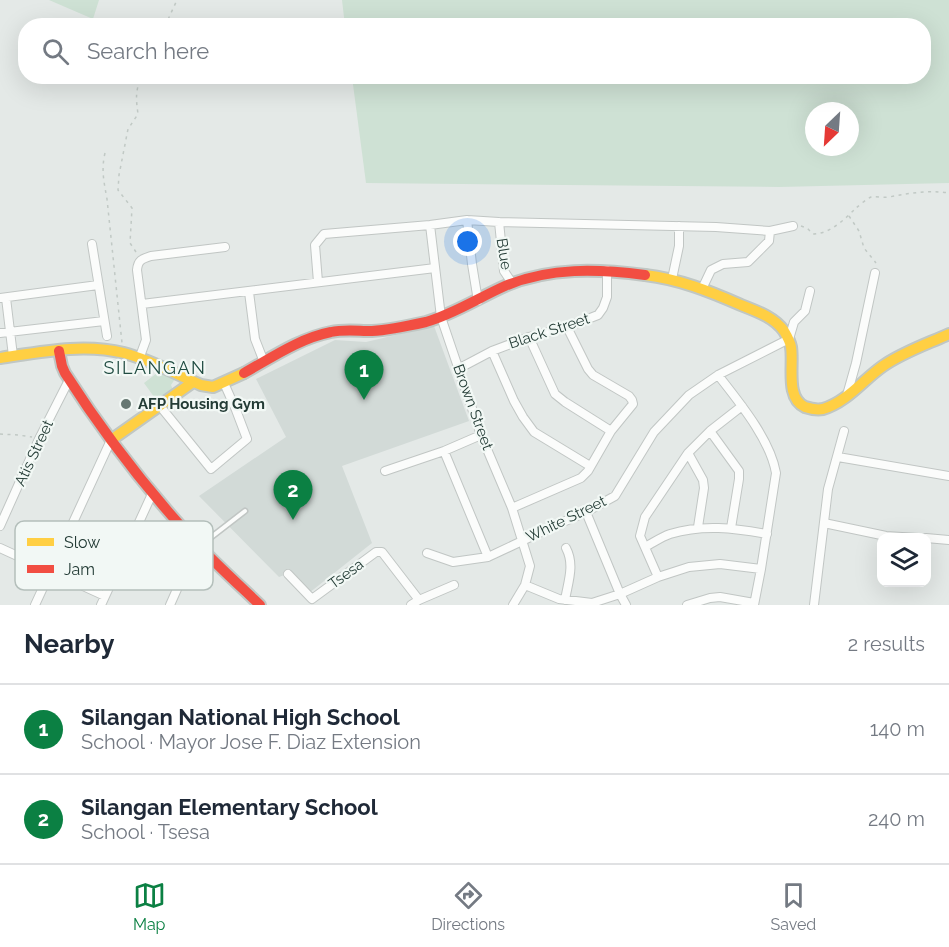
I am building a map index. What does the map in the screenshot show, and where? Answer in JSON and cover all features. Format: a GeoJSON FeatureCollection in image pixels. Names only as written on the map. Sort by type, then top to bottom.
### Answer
{"type":"FeatureCollection","features":[{"type":"Feature","properties":{"kind":"street"},"geometry":{"type":"LineString","coordinates":[[318,282],[315,244],[324,234],[467,220],[737,228],[770,231],[793,226]]}},
{"type":"Feature","properties":{"kind":"street"},"geometry":{"type":"LineString","coordinates":[[467,220],[478,301]]}},
{"type":"Feature","properties":{"kind":"street","name":"Blue"},"geometry":{"type":"LineString","coordinates":[[499,222],[504,272],[512,283]]}},
{"type":"Feature","properties":{"kind":"street","name":"Brown Street"},"geometry":{"type":"LineString","coordinates":[[430,225],[441,317],[481,435],[512,508],[523,541],[530,566],[525,585]]}},
{"type":"Feature","properties":{"kind":"street"},"geometry":{"type":"LineString","coordinates":[[672,279],[679,246],[680,226]]}},
{"type":"Feature","properties":{"kind":"street"},"geometry":{"type":"LineString","coordinates":[[702,289],[711,270],[723,264],[748,262],[769,241],[770,231]]}},
{"type":"Feature","properties":{"kind":"street"},"geometry":{"type":"LineString","coordinates":[[92,244],[107,336]]}},
{"type":"Feature","properties":{"kind":"street"},"geometry":{"type":"LineString","coordinates":[[139,358],[146,340],[136,270],[138,264],[142,259],[151,256],[225,247]]}},
{"type":"Feature","properties":{"kind":"street"},"geometry":{"type":"LineString","coordinates":[[142,303],[435,268]]}},
{"type":"Feature","properties":{"kind":"street"},"geometry":{"type":"LineString","coordinates":[[0,358],[92,349],[123,353],[193,382],[213,387],[323,334],[398,328],[441,317],[512,283],[537,275],[582,269],[672,279],[702,289],[762,314],[774,321],[789,339]]}},
{"type":"Feature","properties":{"kind":"street","name":"Black Street"},"geometry":{"type":"LineString","coordinates":[[458,369],[492,351],[598,315],[608,297],[607,270]]}},
{"type":"Feature","properties":{"kind":"street"},"geometry":{"type":"LineString","coordinates":[[847,395],[875,273]]}},
{"type":"Feature","properties":{"kind":"street"},"geometry":{"type":"LineString","coordinates":[[13,356],[3,298],[98,285]]}},
{"type":"Feature","properties":{"kind":"street"},"geometry":{"type":"LineString","coordinates":[[810,291],[805,311],[794,322],[789,339],[794,395],[800,404],[810,408],[823,409],[834,404],[888,363],[949,334]]}},
{"type":"Feature","properties":{"kind":"street"},"geometry":{"type":"LineString","coordinates":[[249,292],[255,339],[264,362]]}},
{"type":"Feature","properties":{"kind":"street"},"geometry":{"type":"LineString","coordinates":[[0,333],[104,321]]}},
{"type":"Feature","properties":{"kind":"street"},"geometry":{"type":"LineString","coordinates":[[512,508],[581,478],[588,471],[611,431],[633,404],[629,396],[593,375],[567,327]]}},
{"type":"Feature","properties":{"kind":"street"},"geometry":{"type":"LineString","coordinates":[[529,338],[555,394],[611,431]]}},
{"type":"Feature","properties":{"kind":"street","name":"White Street"},"geometry":{"type":"LineString","coordinates":[[427,553],[453,562],[488,557],[586,512],[615,496],[654,432],[689,395],[718,375],[789,339]]}},
{"type":"Feature","properties":{"kind":"street"},"geometry":{"type":"LineString","coordinates":[[59,351],[62,366],[69,380],[152,494],[176,521]]}},
{"type":"Feature","properties":{"kind":"street"},"geometry":{"type":"LineString","coordinates":[[492,351],[514,401],[534,432],[591,466]]}},
{"type":"Feature","properties":{"kind":"street"},"geometry":{"type":"LineString","coordinates":[[687,605],[720,597],[754,604],[776,473],[774,460],[769,450],[742,406],[718,375]]}},
{"type":"Feature","properties":{"kind":"street","name":"Atis Street"},"geometry":{"type":"LineString","coordinates":[[0,526],[39,439],[69,380]]}},
{"type":"Feature","properties":{"kind":"street"},"geometry":{"type":"LineString","coordinates":[[73,521],[111,440],[193,382]]}},
{"type":"Feature","properties":{"kind":"street"},"geometry":{"type":"LineString","coordinates":[[160,406],[211,469],[247,439],[224,383]]}},
{"type":"Feature","properties":{"kind":"street"},"geometry":{"type":"LineString","coordinates":[[658,577],[640,536],[645,517],[688,453],[710,431],[742,406]]}},
{"type":"Feature","properties":{"kind":"street"},"geometry":{"type":"LineString","coordinates":[[710,431],[739,471],[731,528]]}},
{"type":"Feature","properties":{"kind":"street"},"geometry":{"type":"LineString","coordinates":[[814,605],[828,489],[844,431]]}},
{"type":"Feature","properties":{"kind":"street"},"geometry":{"type":"LineString","coordinates":[[385,471],[444,451],[481,435]]}},
{"type":"Feature","properties":{"kind":"street"},"geometry":{"type":"LineString","coordinates":[[444,451],[488,557]]}},
{"type":"Feature","properties":{"kind":"street"},"geometry":{"type":"LineString","coordinates":[[688,453],[703,480],[704,488],[698,527]]}},
{"type":"Feature","properties":{"kind":"street"},"geometry":{"type":"LineString","coordinates":[[838,457],[949,476]]}},
{"type":"Feature","properties":{"kind":"street"},"geometry":{"type":"LineString","coordinates":[[140,521],[152,494]]}},
{"type":"Feature","properties":{"kind":"street"},"geometry":{"type":"LineString","coordinates":[[586,512],[626,605]]}},
{"type":"Feature","properties":{"kind":"street"},"geometry":{"type":"LineString","coordinates":[[824,523],[877,534]]}},
{"type":"Feature","properties":{"kind":"street"},"geometry":{"type":"LineString","coordinates":[[645,547],[668,534],[698,527],[731,528],[767,534]]}},
{"type":"Feature","properties":{"kind":"street"},"geometry":{"type":"LineString","coordinates":[[931,538],[949,540]]}},
{"type":"Feature","properties":{"kind":"street"},"geometry":{"type":"LineString","coordinates":[[0,548],[15,555]]}},
{"type":"Feature","properties":{"kind":"street"},"geometry":{"type":"LineString","coordinates":[[560,601],[571,568],[566,548]]}},
{"type":"Feature","properties":{"kind":"street","name":"Tsesa"},"geometry":{"type":"LineString","coordinates":[[288,574],[312,599],[376,552],[382,552],[419,600]]}},
{"type":"Feature","properties":{"kind":"street"},"geometry":{"type":"LineString","coordinates":[[213,560],[260,605]]}},
{"type":"Feature","properties":{"kind":"street"},"geometry":{"type":"LineString","coordinates":[[513,605],[525,585],[560,601],[592,604],[689,567],[720,564],[761,569]]}},
{"type":"Feature","properties":{"kind":"street"},"geometry":{"type":"LineString","coordinates":[[411,605],[454,585]]}},
{"type":"Feature","properties":{"kind":"street"},"geometry":{"type":"LineString","coordinates":[[34,605],[41,590]]}},
{"type":"Feature","properties":{"kind":"street"},"geometry":{"type":"LineString","coordinates":[[92,590],[105,596]]}},
{"type":"Feature","properties":{"kind":"street"},"geometry":{"type":"LineString","coordinates":[[101,605],[108,590]]}},
{"type":"Feature","properties":{"kind":"street"},"geometry":{"type":"LineString","coordinates":[[170,605],[177,590]]}},
{"type":"Feature","properties":{"kind":"lane"},"geometry":{"type":"LineString","coordinates":[[213,534],[245,510]]}},
{"type":"Feature","properties":{"kind":"path"},"geometry":{"type":"LineString","coordinates":[[169,18],[177,0]]}},
{"type":"Feature","properties":{"kind":"path"},"geometry":{"type":"LineString","coordinates":[[138,84],[135,97],[138,114],[128,129],[118,190],[132,208],[129,243],[142,259]]}},
{"type":"Feature","properties":{"kind":"path"},"geometry":{"type":"LineString","coordinates":[[105,153],[102,177],[107,199],[123,353]]}},
{"type":"Feature","properties":{"kind":"path"},"geometry":{"type":"LineString","coordinates":[[793,226],[804,226],[813,234],[817,234],[835,226],[870,197],[883,198],[910,192],[949,193]]}},
{"type":"Feature","properties":{"kind":"path"},"geometry":{"type":"LineString","coordinates":[[848,216],[859,231],[864,248],[876,264],[875,273]]}},
{"type":"Feature","properties":{"kind":"path"},"geometry":{"type":"LineString","coordinates":[[0,434],[39,439]]}},
{"type":"Feature","properties":{"kind":"shaded area"},"geometry":{"type":"Polygon","coordinates":[[[434,326],[469,421],[342,466],[372,543],[309,593],[290,573],[279,577],[199,496],[286,437],[256,379],[335,340],[366,342],[434,326]]]}},
{"type":"Feature","properties":{"kind":"green space"},"geometry":{"type":"Polygon","coordinates":[[[49,0],[99,0],[93,18],[49,0]]]}},
{"type":"Feature","properties":{"kind":"green space"},"geometry":{"type":"Polygon","coordinates":[[[342,0],[949,0],[949,183],[779,187],[366,183],[353,84],[931,84],[931,18],[344,18],[342,0]]]}},
{"type":"Feature","properties":{"kind":"green space"},"geometry":{"type":"Polygon","coordinates":[[[157,373],[175,379],[171,385],[173,390],[157,401],[144,383],[157,373]]]}},
{"type":"Feature","properties":{"kind":"traffic: slow"},"geometry":{"type":"LineString","coordinates":[[645,275],[670,279],[706,290],[759,312],[780,326],[791,345],[795,396],[799,403],[812,409],[832,406],[891,361],[949,334]]}},
{"type":"Feature","properties":{"kind":"traffic: slow"},"geometry":{"type":"LineString","coordinates":[[0,358],[62,349],[109,350],[144,359],[201,385],[213,387],[244,373]]}},
{"type":"Feature","properties":{"kind":"traffic: slow"},"geometry":{"type":"LineString","coordinates":[[111,440],[193,382]]}},
{"type":"Feature","properties":{"kind":"traffic: jam"},"geometry":{"type":"LineString","coordinates":[[244,373],[286,349],[319,335],[341,331],[386,330],[426,322],[505,286],[539,275],[574,271],[645,275]]}},
{"type":"Feature","properties":{"kind":"traffic: jam"},"geometry":{"type":"LineString","coordinates":[[59,351],[65,373],[95,418],[127,462],[176,521]]}},
{"type":"Feature","properties":{"kind":"traffic: jam"},"geometry":{"type":"LineString","coordinates":[[213,560],[260,605]]}},
{"type":"Feature","properties":{"kind":"place","name":"Silangan National High School"},"geometry":{"type":"Point","coordinates":[364,400]}},
{"type":"Feature","properties":{"kind":"place","name":"AFP Housing Gym"},"geometry":{"type":"Point","coordinates":[126,404]}},
{"type":"Feature","properties":{"kind":"place","name":"Silangan Elementary School"},"geometry":{"type":"Point","coordinates":[293,520]}},
{"type":"Feature","properties":{"kind":"district","name":"SILANGAN"},"geometry":{"type":"Point","coordinates":[155,367]}}]}
